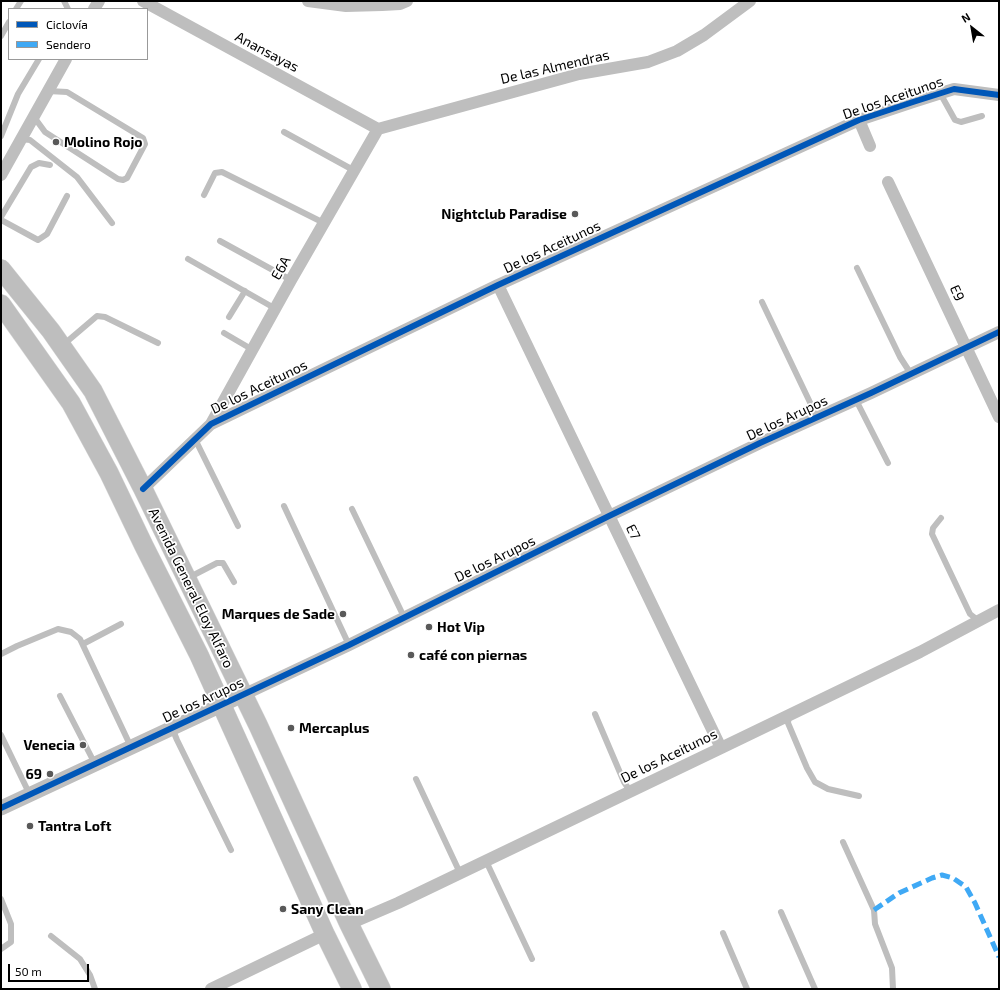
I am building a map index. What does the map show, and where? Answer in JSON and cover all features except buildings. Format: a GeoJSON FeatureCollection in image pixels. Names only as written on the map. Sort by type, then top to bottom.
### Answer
{"type":"FeatureCollection","features":[{"type":"Feature","properties":{"kind":"main road","name":"Avenida General Eloy Alfaro"},"geometry":{"type":"LineString","coordinates":[[1,269],[51,331],[93,391],[143,489],[243,695],[349,924],[381,989]]}},
{"type":"Feature","properties":{"kind":"main road","name":"Avenida General Eloy Alfaro"},"geometry":{"type":"LineString","coordinates":[[1,304],[71,403],[109,473],[222,704],[324,934],[352,989]]}},
{"type":"Feature","properties":{"kind":"street","name":"Anansayas"},"geometry":{"type":"LineString","coordinates":[[142,1],[378,129]]}},
{"type":"Feature","properties":{"kind":"street"},"geometry":{"type":"LineString","coordinates":[[308,1],[353,6],[400,4],[408,1]]}},
{"type":"Feature","properties":{"kind":"street","name":"De las Almendras"},"geometry":{"type":"LineString","coordinates":[[378,129],[579,74],[648,62],[677,51],[704,35],[750,1]]}},
{"type":"Feature","properties":{"kind":"street"},"geometry":{"type":"LineString","coordinates":[[1,175],[65,60]]}},
{"type":"Feature","properties":{"kind":"street","name":"De los Aceitunos"},"geometry":{"type":"LineString","coordinates":[[143,489],[211,424],[498,285],[859,120],[954,90],[999,95]]}},
{"type":"Feature","properties":{"kind":"street"},"geometry":{"type":"LineString","coordinates":[[859,120],[870,146]]}},
{"type":"Feature","properties":{"kind":"street","name":"E6A"},"geometry":{"type":"LineString","coordinates":[[211,424],[291,280],[378,129]]}},
{"type":"Feature","properties":{"kind":"street","name":"E9"},"geometry":{"type":"LineString","coordinates":[[888,182],[999,416]]}},
{"type":"Feature","properties":{"kind":"street","name":"E7"},"geometry":{"type":"LineString","coordinates":[[498,285],[721,748]]}},
{"type":"Feature","properties":{"kind":"street","name":"De los Arupos"},"geometry":{"type":"LineString","coordinates":[[1,808],[29,793],[132,747],[349,645],[609,516],[999,332]]}},
{"type":"Feature","properties":{"kind":"street","name":"De los Aceitunos"},"geometry":{"type":"LineString","coordinates":[[349,924],[398,903],[920,652],[999,610]]}},
{"type":"Feature","properties":{"kind":"street"},"geometry":{"type":"LineString","coordinates":[[211,989],[324,934]]}},
{"type":"Feature","properties":{"kind":"lane"},"geometry":{"type":"LineString","coordinates":[[1,36],[8,24]]}},
{"type":"Feature","properties":{"kind":"lane"},"geometry":{"type":"LineString","coordinates":[[1,136],[18,94],[38,60]]}},
{"type":"Feature","properties":{"kind":"lane"},"geometry":{"type":"LineString","coordinates":[[34,117],[45,132],[118,179],[123,180],[127,178],[145,144],[143,138],[67,92],[48,91]]}},
{"type":"Feature","properties":{"kind":"lane"},"geometry":{"type":"LineString","coordinates":[[940,94],[955,120],[961,122],[982,116]]}},
{"type":"Feature","properties":{"kind":"lane"},"geometry":{"type":"LineString","coordinates":[[284,132],[355,171]]}},
{"type":"Feature","properties":{"kind":"lane"},"geometry":{"type":"LineString","coordinates":[[21,139],[30,140],[77,177],[112,223]]}},
{"type":"Feature","properties":{"kind":"lane"},"geometry":{"type":"LineString","coordinates":[[1,217],[31,167],[39,164],[50,165]]}},
{"type":"Feature","properties":{"kind":"lane"},"geometry":{"type":"LineString","coordinates":[[204,195],[216,173],[222,172],[324,223]]}},
{"type":"Feature","properties":{"kind":"lane"},"geometry":{"type":"LineString","coordinates":[[1,220],[38,240],[47,234],[67,196]]}},
{"type":"Feature","properties":{"kind":"lane"},"geometry":{"type":"LineString","coordinates":[[220,241],[291,280]]}},
{"type":"Feature","properties":{"kind":"lane"},"geometry":{"type":"LineString","coordinates":[[188,259],[276,309]]}},
{"type":"Feature","properties":{"kind":"lane"},"geometry":{"type":"LineString","coordinates":[[857,268],[900,357],[911,374]]}},
{"type":"Feature","properties":{"kind":"lane"},"geometry":{"type":"LineString","coordinates":[[229,317],[245,291]]}},
{"type":"Feature","properties":{"kind":"lane"},"geometry":{"type":"LineString","coordinates":[[762,302],[817,417]]}},
{"type":"Feature","properties":{"kind":"lane"},"geometry":{"type":"LineString","coordinates":[[62,346],[97,316],[105,317],[158,342]]}},
{"type":"Feature","properties":{"kind":"lane"},"geometry":{"type":"LineString","coordinates":[[224,333],[253,350]]}},
{"type":"Feature","properties":{"kind":"lane"},"geometry":{"type":"LineString","coordinates":[[856,400],[888,463]]}},
{"type":"Feature","properties":{"kind":"lane"},"geometry":{"type":"LineString","coordinates":[[195,439],[238,526]]}},
{"type":"Feature","properties":{"kind":"lane"},"geometry":{"type":"LineString","coordinates":[[284,506],[349,645]]}},
{"type":"Feature","properties":{"kind":"lane"},"geometry":{"type":"LineString","coordinates":[[352,509],[404,617]]}},
{"type":"Feature","properties":{"kind":"lane"},"geometry":{"type":"LineString","coordinates":[[941,518],[933,528],[932,534],[970,614],[978,621]]}},
{"type":"Feature","properties":{"kind":"lane"},"geometry":{"type":"LineString","coordinates":[[186,578],[217,563],[223,563],[234,582]]}},
{"type":"Feature","properties":{"kind":"lane"},"geometry":{"type":"LineString","coordinates":[[83,644],[121,624]]}},
{"type":"Feature","properties":{"kind":"lane"},"geometry":{"type":"LineString","coordinates":[[1,654],[58,629],[71,632],[80,639],[83,644],[132,747]]}},
{"type":"Feature","properties":{"kind":"lane"},"geometry":{"type":"LineString","coordinates":[[60,696],[95,764]]}},
{"type":"Feature","properties":{"kind":"lane"},"geometry":{"type":"LineString","coordinates":[[595,714],[624,782],[630,791]]}},
{"type":"Feature","properties":{"kind":"lane"},"geometry":{"type":"LineString","coordinates":[[789,715],[788,723],[807,768],[815,782],[828,789],[859,796]]}},
{"type":"Feature","properties":{"kind":"lane"},"geometry":{"type":"LineString","coordinates":[[172,728],[231,850]]}},
{"type":"Feature","properties":{"kind":"lane"},"geometry":{"type":"LineString","coordinates":[[1,735],[29,793]]}},
{"type":"Feature","properties":{"kind":"lane"},"geometry":{"type":"LineString","coordinates":[[416,779],[460,873]]}},
{"type":"Feature","properties":{"kind":"lane"},"geometry":{"type":"LineString","coordinates":[[843,842],[874,910],[875,924],[892,968],[893,989]]}},
{"type":"Feature","properties":{"kind":"lane"},"geometry":{"type":"LineString","coordinates":[[486,860],[532,959]]}},
{"type":"Feature","properties":{"kind":"lane"},"geometry":{"type":"LineString","coordinates":[[1,899],[11,924],[11,942],[1,949]]}},
{"type":"Feature","properties":{"kind":"lane"},"geometry":{"type":"LineString","coordinates":[[781,912],[814,989]]}},
{"type":"Feature","properties":{"kind":"lane"},"geometry":{"type":"LineString","coordinates":[[723,933],[747,989]]}},
{"type":"Feature","properties":{"kind":"lane"},"geometry":{"type":"LineString","coordinates":[[51,936],[80,959],[90,975],[96,989]]}},
{"type":"Feature","properties":{"kind":"marked path"},"geometry":{"type":"LineString","coordinates":[[874,910],[899,893],[932,878],[942,875],[953,878],[966,887],[975,903],[999,957]]}},
{"type":"Feature","properties":{"kind":"cycle path"},"geometry":{"type":"LineString","coordinates":[[143,489],[211,424],[498,285],[859,120],[954,89],[999,95]]}},
{"type":"Feature","properties":{"kind":"cycle path"},"geometry":{"type":"LineString","coordinates":[[1,808],[349,645],[760,443],[871,393],[999,332]]}},
{"type":"Feature","properties":{"kind":"place","name":"Molino Rojo"},"geometry":{"type":"Point","coordinates":[56,142]}},
{"type":"Feature","properties":{"kind":"place","name":"Nightclub Paradise"},"geometry":{"type":"Point","coordinates":[575,214]}},
{"type":"Feature","properties":{"kind":"place","name":"Marques de Sade"},"geometry":{"type":"Point","coordinates":[343,614]}},
{"type":"Feature","properties":{"kind":"place","name":"Hot Vip"},"geometry":{"type":"Point","coordinates":[429,627]}},
{"type":"Feature","properties":{"kind":"place","name":"café con piernas"},"geometry":{"type":"Point","coordinates":[411,655]}},
{"type":"Feature","properties":{"kind":"place","name":"Mercaplus"},"geometry":{"type":"Point","coordinates":[291,728]}},
{"type":"Feature","properties":{"kind":"place","name":"Venecia"},"geometry":{"type":"Point","coordinates":[83,745]}},
{"type":"Feature","properties":{"kind":"place","name":"69"},"geometry":{"type":"Point","coordinates":[50,774]}},
{"type":"Feature","properties":{"kind":"place","name":"Tantra Loft"},"geometry":{"type":"Point","coordinates":[30,826]}},
{"type":"Feature","properties":{"kind":"place","name":"Sany Clean"},"geometry":{"type":"Point","coordinates":[283,909]}}]}
